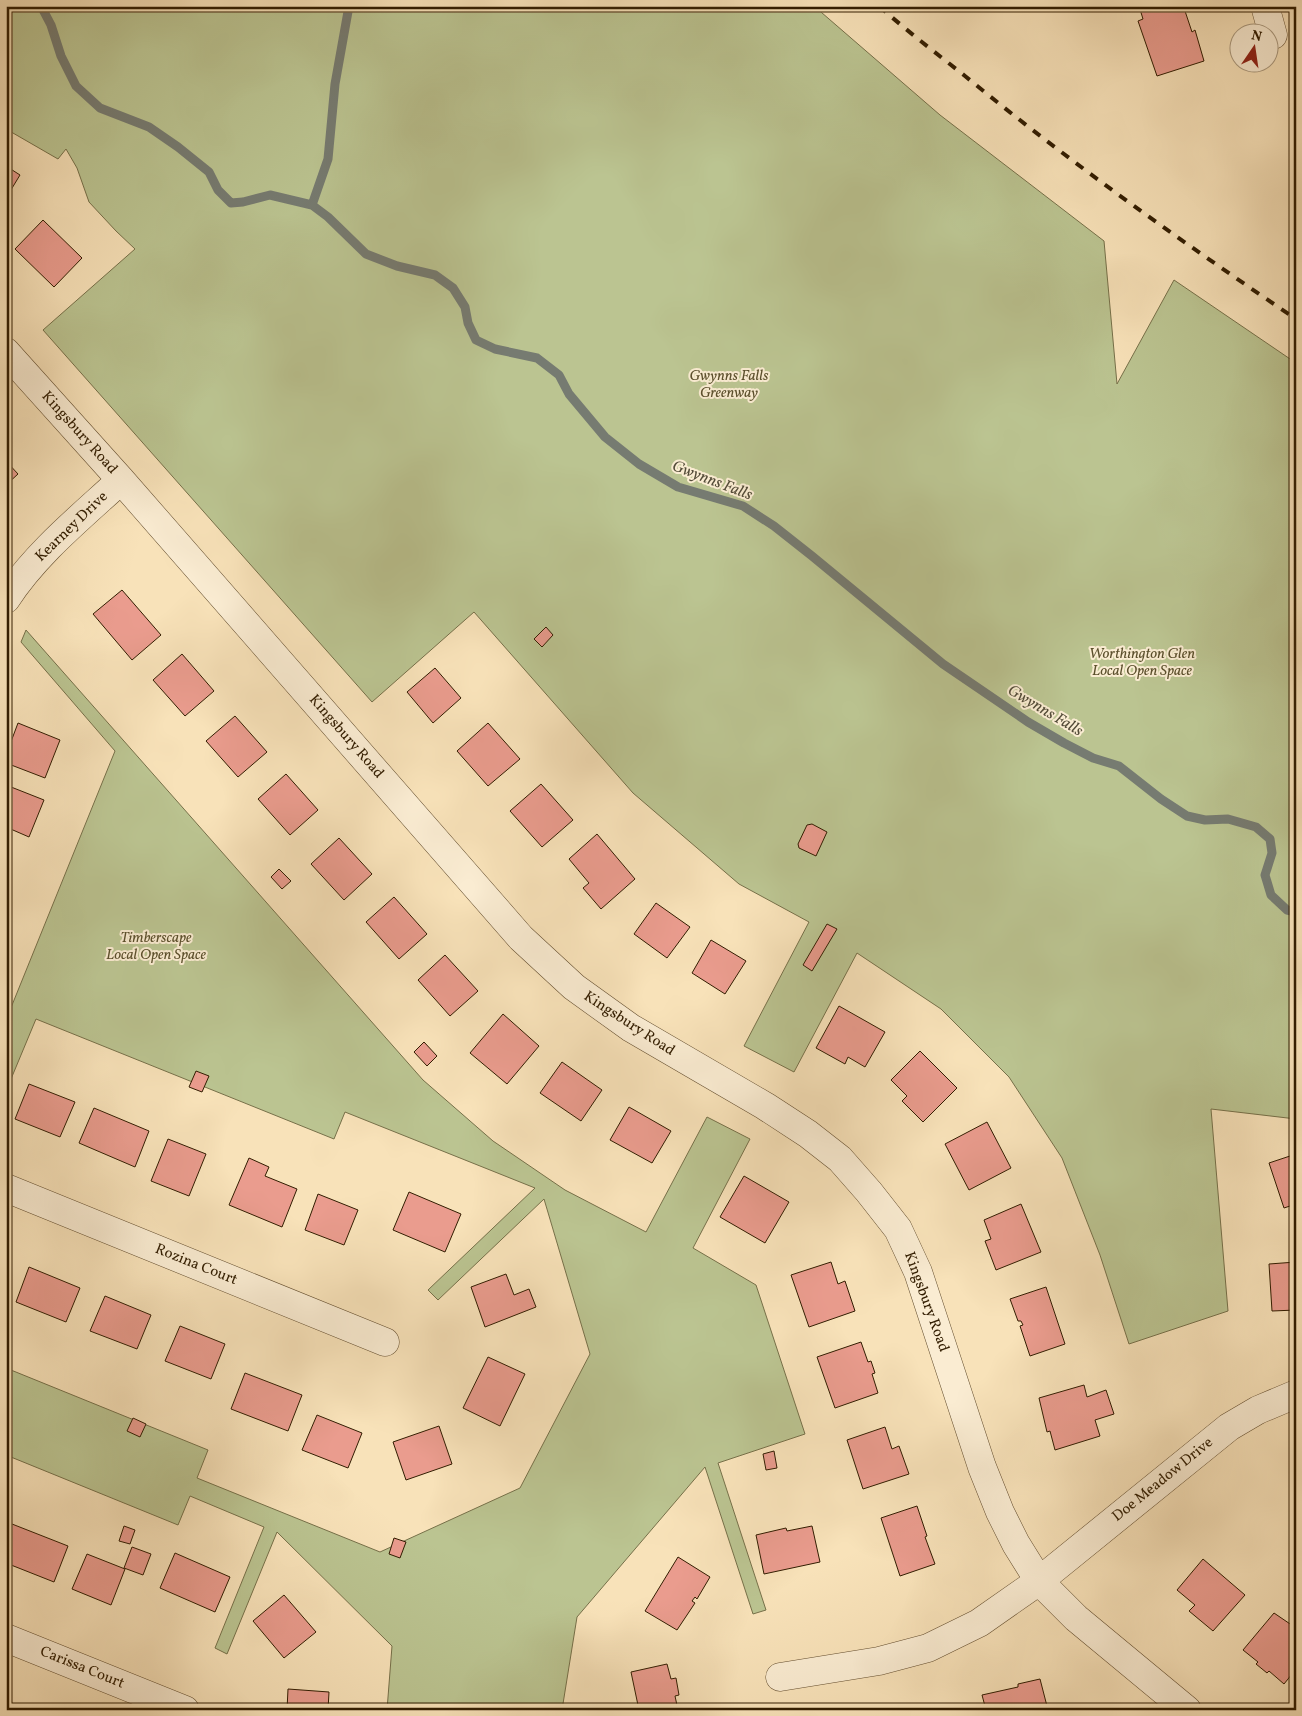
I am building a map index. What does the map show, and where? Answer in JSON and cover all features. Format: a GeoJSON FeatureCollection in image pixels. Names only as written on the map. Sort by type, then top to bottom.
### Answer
{"type":"FeatureCollection","features":[{"type":"Feature","properties":{"kind":"street"},"geometry":{"type":"LineString","coordinates":[[1264,6],[1269,22]]}},
{"type":"Feature","properties":{"kind":"street","name":"Kingsbury Road"},"geometry":{"type":"LineString","coordinates":[[6,352],[121,480],[521,938],[574,987],[631,1028],[765,1106],[808,1134],[840,1159],[869,1192],[898,1229],[918,1272],[982,1467],[1000,1512],[1016,1544],[1039,1581],[1076,1618],[1187,1710]]}},
{"type":"Feature","properties":{"kind":"street","name":"Kearney Drive"},"geometry":{"type":"LineString","coordinates":[[6,599],[18,582],[59,537],[121,480]]}},
{"type":"Feature","properties":{"kind":"street","name":"Rozina Court"},"geometry":{"type":"LineString","coordinates":[[6,1188],[385,1342]]}},
{"type":"Feature","properties":{"kind":"street","name":"Doe Meadow Drive"},"geometry":{"type":"LineString","coordinates":[[780,1677],[879,1661],[928,1648],[980,1623],[1039,1581],[1229,1427],[1258,1410],[1296,1394]]}},
{"type":"Feature","properties":{"kind":"street","name":"Carissa Court"},"geometry":{"type":"LineString","coordinates":[[6,1638],[185,1710]]}},
{"type":"Feature","properties":{"kind":"green space","name":"Gwynns Falls Greenway"},"geometry":{"type":"Polygon","coordinates":[[[6,6],[814,6],[940,115],[1104,241],[1117,384],[1174,280],[1296,363],[1296,1119],[1211,1109],[1228,1311],[1129,1344],[1100,1255],[1062,1158],[1009,1077],[941,1009],[857,953],[794,1072],[744,1046],[809,922],[739,884],[633,793],[474,612],[372,702],[43,330],[135,249],[89,202],[77,168],[66,149],[58,159],[6,129],[6,6]]]}},
{"type":"Feature","properties":{"kind":"green space","name":"Timberscape Local Open Space"},"geometry":{"type":"Polygon","coordinates":[[[26,630],[423,1080],[493,1141],[565,1190],[646,1232],[707,1117],[750,1139],[693,1248],[756,1285],[805,1434],[718,1463],[766,1610],[753,1614],[705,1467],[577,1617],[562,1710],[387,1710],[392,1646],[277,1532],[227,1654],[215,1648],[264,1527],[190,1496],[178,1525],[6,1455],[6,1368],[208,1450],[197,1478],[380,1552],[520,1488],[590,1354],[544,1199],[438,1300],[428,1290],[535,1188],[345,1112],[334,1139],[36,1019],[6,1091],[6,1020],[115,751],[21,642],[26,630]]]}},
{"type":"Feature","properties":{"kind":"building"},"geometry":{"type":"Polygon","coordinates":[[[1139,6],[1189,6],[1184,8],[1192,32],[1195,30],[1204,61],[1157,76],[1138,21],[1143,19],[1139,6]]]}},
{"type":"Feature","properties":{"kind":"building"},"geometry":{"type":"Polygon","coordinates":[[[6,166],[20,175],[6,198],[6,166]]]}},
{"type":"Feature","properties":{"kind":"building"},"geometry":{"type":"Polygon","coordinates":[[[43,220],[82,258],[54,287],[15,249],[43,220]]]}},
{"type":"Feature","properties":{"kind":"building"},"geometry":{"type":"Polygon","coordinates":[[[6,461],[18,474],[6,485],[6,461]]]}},
{"type":"Feature","properties":{"kind":"building"},"geometry":{"type":"Polygon","coordinates":[[[122,590],[161,635],[132,660],[93,614],[122,590]]]}},
{"type":"Feature","properties":{"kind":"building"},"geometry":{"type":"Polygon","coordinates":[[[546,627],[553,635],[542,647],[534,639],[546,627]]]}},
{"type":"Feature","properties":{"kind":"building"},"geometry":{"type":"Polygon","coordinates":[[[182,654],[214,691],[185,716],[153,680],[182,654]]]}},
{"type":"Feature","properties":{"kind":"building"},"geometry":{"type":"Polygon","coordinates":[[[435,668],[461,698],[433,723],[407,692],[435,668]]]}},
{"type":"Feature","properties":{"kind":"building"},"geometry":{"type":"Polygon","coordinates":[[[235,716],[267,752],[238,777],[206,741],[235,716]]]}},
{"type":"Feature","properties":{"kind":"building"},"geometry":{"type":"Polygon","coordinates":[[[18,723],[60,740],[45,778],[6,763],[6,746],[9,747],[18,723]]]}},
{"type":"Feature","properties":{"kind":"building"},"geometry":{"type":"Polygon","coordinates":[[[488,723],[520,759],[488,786],[457,751],[488,723]]]}},
{"type":"Feature","properties":{"kind":"building"},"geometry":{"type":"Polygon","coordinates":[[[286,774],[318,810],[290,835],[258,799],[286,774]]]}},
{"type":"Feature","properties":{"kind":"building"},"geometry":{"type":"Polygon","coordinates":[[[541,784],[573,820],[542,847],[510,811],[541,784]]]}},
{"type":"Feature","properties":{"kind":"building"},"geometry":{"type":"Polygon","coordinates":[[[6,785],[44,800],[29,837],[6,827],[6,785]]]}},
{"type":"Feature","properties":{"kind":"building"},"geometry":{"type":"Polygon","coordinates":[[[812,824],[827,832],[816,856],[799,848],[798,844],[807,825],[812,824]]]}},
{"type":"Feature","properties":{"kind":"building"},"geometry":{"type":"Polygon","coordinates":[[[597,834],[635,879],[601,909],[583,888],[589,883],[569,859],[597,834]]]}},
{"type":"Feature","properties":{"kind":"building"},"geometry":{"type":"Polygon","coordinates":[[[339,838],[372,874],[344,900],[311,864],[339,838]]]}},
{"type":"Feature","properties":{"kind":"building"},"geometry":{"type":"Polygon","coordinates":[[[279,869],[291,881],[282,889],[271,877],[279,869]]]}},
{"type":"Feature","properties":{"kind":"building"},"geometry":{"type":"Polygon","coordinates":[[[394,897],[427,934],[399,959],[366,922],[394,897]]]}},
{"type":"Feature","properties":{"kind":"building"},"geometry":{"type":"Polygon","coordinates":[[[656,903],[690,927],[667,958],[634,934],[656,903]]]}},
{"type":"Feature","properties":{"kind":"building"},"geometry":{"type":"Polygon","coordinates":[[[827,924],[837,929],[812,971],[803,965],[827,924]]]}},
{"type":"Feature","properties":{"kind":"building"},"geometry":{"type":"Polygon","coordinates":[[[711,940],[746,961],[725,994],[692,973],[711,940]]]}},
{"type":"Feature","properties":{"kind":"building"},"geometry":{"type":"Polygon","coordinates":[[[445,955],[478,991],[450,1016],[418,980],[445,955]]]}},
{"type":"Feature","properties":{"kind":"building"},"geometry":{"type":"Polygon","coordinates":[[[839,1006],[885,1032],[865,1067],[848,1057],[845,1064],[816,1048],[839,1006]]]}},
{"type":"Feature","properties":{"kind":"building"},"geometry":{"type":"Polygon","coordinates":[[[503,1014],[539,1046],[507,1084],[470,1053],[503,1014]]]}},
{"type":"Feature","properties":{"kind":"building"},"geometry":{"type":"Polygon","coordinates":[[[424,1042],[437,1056],[427,1066],[414,1052],[424,1042]]]}},
{"type":"Feature","properties":{"kind":"building"},"geometry":{"type":"Polygon","coordinates":[[[920,1051],[957,1088],[923,1122],[902,1101],[907,1096],[891,1080],[920,1051]]]}},
{"type":"Feature","properties":{"kind":"building"},"geometry":{"type":"Polygon","coordinates":[[[562,1062],[602,1090],[581,1121],[540,1093],[562,1062]]]}},
{"type":"Feature","properties":{"kind":"building"},"geometry":{"type":"Polygon","coordinates":[[[196,1071],[209,1076],[202,1092],[189,1087],[196,1071]]]}},
{"type":"Feature","properties":{"kind":"building"},"geometry":{"type":"Polygon","coordinates":[[[29,1084],[75,1102],[60,1137],[15,1119],[29,1084]]]}},
{"type":"Feature","properties":{"kind":"building"},"geometry":{"type":"Polygon","coordinates":[[[629,1107],[671,1131],[652,1163],[610,1140],[629,1107]]]}},
{"type":"Feature","properties":{"kind":"building"},"geometry":{"type":"Polygon","coordinates":[[[94,1108],[149,1131],[135,1167],[79,1143],[94,1108]]]}},
{"type":"Feature","properties":{"kind":"building"},"geometry":{"type":"Polygon","coordinates":[[[987,1122],[1011,1168],[969,1190],[945,1144],[987,1122]]]}},
{"type":"Feature","properties":{"kind":"building"},"geometry":{"type":"Polygon","coordinates":[[[168,1139],[206,1154],[189,1196],[151,1181],[168,1139]]]}},
{"type":"Feature","properties":{"kind":"building"},"geometry":{"type":"Polygon","coordinates":[[[1296,1154],[1296,1204],[1284,1208],[1269,1163],[1296,1154]]]}},
{"type":"Feature","properties":{"kind":"building"},"geometry":{"type":"Polygon","coordinates":[[[249,1158],[269,1167],[265,1176],[297,1189],[282,1227],[229,1205],[249,1158]]]}},
{"type":"Feature","properties":{"kind":"building"},"geometry":{"type":"Polygon","coordinates":[[[744,1176],[789,1202],[765,1243],[720,1217],[744,1176]]]}},
{"type":"Feature","properties":{"kind":"building"},"geometry":{"type":"Polygon","coordinates":[[[409,1192],[461,1214],[445,1252],[393,1230],[409,1192]]]}},
{"type":"Feature","properties":{"kind":"building"},"geometry":{"type":"Polygon","coordinates":[[[318,1194],[358,1210],[344,1245],[305,1230],[318,1194]]]}},
{"type":"Feature","properties":{"kind":"building"},"geometry":{"type":"Polygon","coordinates":[[[1021,1204],[1041,1252],[996,1270],[985,1241],[991,1239],[984,1220],[1021,1204]]]}},
{"type":"Feature","properties":{"kind":"building"},"geometry":{"type":"Polygon","coordinates":[[[831,1262],[838,1284],[845,1281],[855,1311],[809,1327],[791,1275],[831,1262]]]}},
{"type":"Feature","properties":{"kind":"building"},"geometry":{"type":"Polygon","coordinates":[[[1296,1262],[1296,1310],[1272,1311],[1269,1264],[1296,1262]]]}},
{"type":"Feature","properties":{"kind":"building"},"geometry":{"type":"Polygon","coordinates":[[[29,1267],[80,1288],[66,1322],[16,1302],[29,1267]]]}},
{"type":"Feature","properties":{"kind":"building"},"geometry":{"type":"Polygon","coordinates":[[[506,1274],[514,1295],[529,1289],[536,1307],[485,1327],[471,1287],[506,1274]]]}},
{"type":"Feature","properties":{"kind":"building"},"geometry":{"type":"Polygon","coordinates":[[[1046,1287],[1065,1344],[1030,1356],[1020,1326],[1023,1325],[1021,1321],[1018,1321],[1010,1299],[1046,1287]]]}},
{"type":"Feature","properties":{"kind":"building"},"geometry":{"type":"Polygon","coordinates":[[[105,1296],[151,1315],[137,1349],[90,1331],[105,1296]]]}},
{"type":"Feature","properties":{"kind":"building"},"geometry":{"type":"Polygon","coordinates":[[[180,1326],[225,1344],[211,1379],[165,1361],[180,1326]]]}},
{"type":"Feature","properties":{"kind":"building"},"geometry":{"type":"Polygon","coordinates":[[[861,1342],[868,1362],[871,1361],[875,1373],[872,1374],[878,1393],[835,1408],[817,1357],[861,1342]]]}},
{"type":"Feature","properties":{"kind":"building"},"geometry":{"type":"Polygon","coordinates":[[[488,1357],[525,1374],[500,1426],[463,1408],[488,1357]]]}},
{"type":"Feature","properties":{"kind":"building"},"geometry":{"type":"Polygon","coordinates":[[[245,1373],[302,1395],[288,1431],[231,1409],[245,1373]]]}},
{"type":"Feature","properties":{"kind":"building"},"geometry":{"type":"Polygon","coordinates":[[[1084,1385],[1087,1397],[1106,1390],[1114,1414],[1095,1420],[1100,1436],[1055,1450],[1050,1431],[1047,1432],[1039,1398],[1084,1385]]]}},
{"type":"Feature","properties":{"kind":"building"},"geometry":{"type":"Polygon","coordinates":[[[317,1415],[362,1433],[348,1468],[302,1450],[317,1415]]]}},
{"type":"Feature","properties":{"kind":"building"},"geometry":{"type":"Polygon","coordinates":[[[133,1418],[146,1424],[140,1437],[127,1431],[133,1418]]]}},
{"type":"Feature","properties":{"kind":"building"},"geometry":{"type":"Polygon","coordinates":[[[439,1426],[452,1464],[406,1480],[393,1442],[439,1426]]]}},
{"type":"Feature","properties":{"kind":"building"},"geometry":{"type":"Polygon","coordinates":[[[885,1427],[892,1449],[899,1446],[909,1474],[863,1489],[847,1440],[885,1427]]]}},
{"type":"Feature","properties":{"kind":"building"},"geometry":{"type":"Polygon","coordinates":[[[774,1451],[777,1468],[766,1470],[763,1454],[774,1451]]]}},
{"type":"Feature","properties":{"kind":"building"},"geometry":{"type":"Polygon","coordinates":[[[917,1506],[927,1536],[925,1537],[935,1564],[900,1576],[881,1518],[917,1506]]]}},
{"type":"Feature","properties":{"kind":"building"},"geometry":{"type":"Polygon","coordinates":[[[12,1524],[68,1546],[54,1582],[6,1563],[6,1539],[12,1524]]]}},
{"type":"Feature","properties":{"kind":"building"},"geometry":{"type":"Polygon","coordinates":[[[124,1526],[135,1530],[130,1544],[119,1541],[124,1526]]]}},
{"type":"Feature","properties":{"kind":"building"},"geometry":{"type":"Polygon","coordinates":[[[812,1526],[820,1562],[764,1574],[756,1535],[786,1528],[787,1531],[812,1526]]]}},
{"type":"Feature","properties":{"kind":"building"},"geometry":{"type":"Polygon","coordinates":[[[394,1538],[406,1542],[400,1558],[389,1554],[394,1538]]]}},
{"type":"Feature","properties":{"kind":"building"},"geometry":{"type":"Polygon","coordinates":[[[132,1547],[151,1554],[143,1575],[124,1568],[132,1547]]]}},
{"type":"Feature","properties":{"kind":"building"},"geometry":{"type":"Polygon","coordinates":[[[175,1553],[230,1577],[215,1612],[160,1588],[175,1553]]]}},
{"type":"Feature","properties":{"kind":"building"},"geometry":{"type":"Polygon","coordinates":[[[87,1554],[125,1569],[111,1605],[72,1589],[87,1554]]]}},
{"type":"Feature","properties":{"kind":"building"},"geometry":{"type":"Polygon","coordinates":[[[678,1557],[710,1577],[697,1599],[695,1597],[692,1601],[695,1603],[677,1630],[645,1611],[678,1557]]]}},
{"type":"Feature","properties":{"kind":"building"},"geometry":{"type":"Polygon","coordinates":[[[1203,1559],[1245,1595],[1213,1631],[1189,1611],[1195,1605],[1177,1590],[1203,1559]]]}},
{"type":"Feature","properties":{"kind":"building"},"geometry":{"type":"Polygon","coordinates":[[[284,1595],[316,1632],[284,1658],[253,1621],[284,1595]]]}},
{"type":"Feature","properties":{"kind":"building"},"geometry":{"type":"Polygon","coordinates":[[[1274,1613],[1296,1628],[1296,1669],[1284,1684],[1269,1671],[1267,1673],[1256,1664],[1258,1662],[1243,1650],[1274,1613]]]}},
{"type":"Feature","properties":{"kind":"building"},"geometry":{"type":"Polygon","coordinates":[[[667,1664],[671,1679],[676,1678],[679,1695],[675,1696],[678,1710],[639,1710],[631,1672],[667,1664]]]}},
{"type":"Feature","properties":{"kind":"building"},"geometry":{"type":"Polygon","coordinates":[[[1040,1679],[1048,1710],[986,1710],[982,1695],[1018,1687],[1018,1684],[1040,1679]]]}},
{"type":"Feature","properties":{"kind":"building"},"geometry":{"type":"Polygon","coordinates":[[[288,1689],[329,1692],[328,1710],[287,1710],[288,1689]]]}},
{"type":"Feature","properties":{"kind":"waterway","name":"Gwynns Falls"},"geometry":{"type":"LineString","coordinates":[[41,6],[51,25],[61,56],[76,86],[100,108],[149,127],[178,147],[209,172],[218,190],[231,203],[270,195],[312,205],[328,217],[366,254],[397,266],[435,275],[453,288],[465,307],[468,323],[476,340],[495,349],[537,358],[559,375],[569,394],[605,437],[639,464],[678,487],[743,506],[774,526],[812,556],[943,664],[1028,722],[1064,743],[1093,758],[1119,766],[1161,799],[1187,816],[1205,820],[1228,819],[1256,827],[1270,839],[1272,853],[1265,875],[1271,895],[1287,910],[1296,912]]}},
{"type":"Feature","properties":{"kind":"waterway"},"geometry":{"type":"LineString","coordinates":[[312,205],[328,159],[335,84],[349,6]]}},
{"type":"Feature","properties":{"kind":"railway"},"geometry":{"type":"LineString","coordinates":[[879,6],[1086,171],[1211,261],[1296,319]]}},
{"type":"Feature","properties":{"kind":"park label","name":"Worthington Glen Local Open Space"},"geometry":{"type":"Point","coordinates":[1142,662]}}]}
